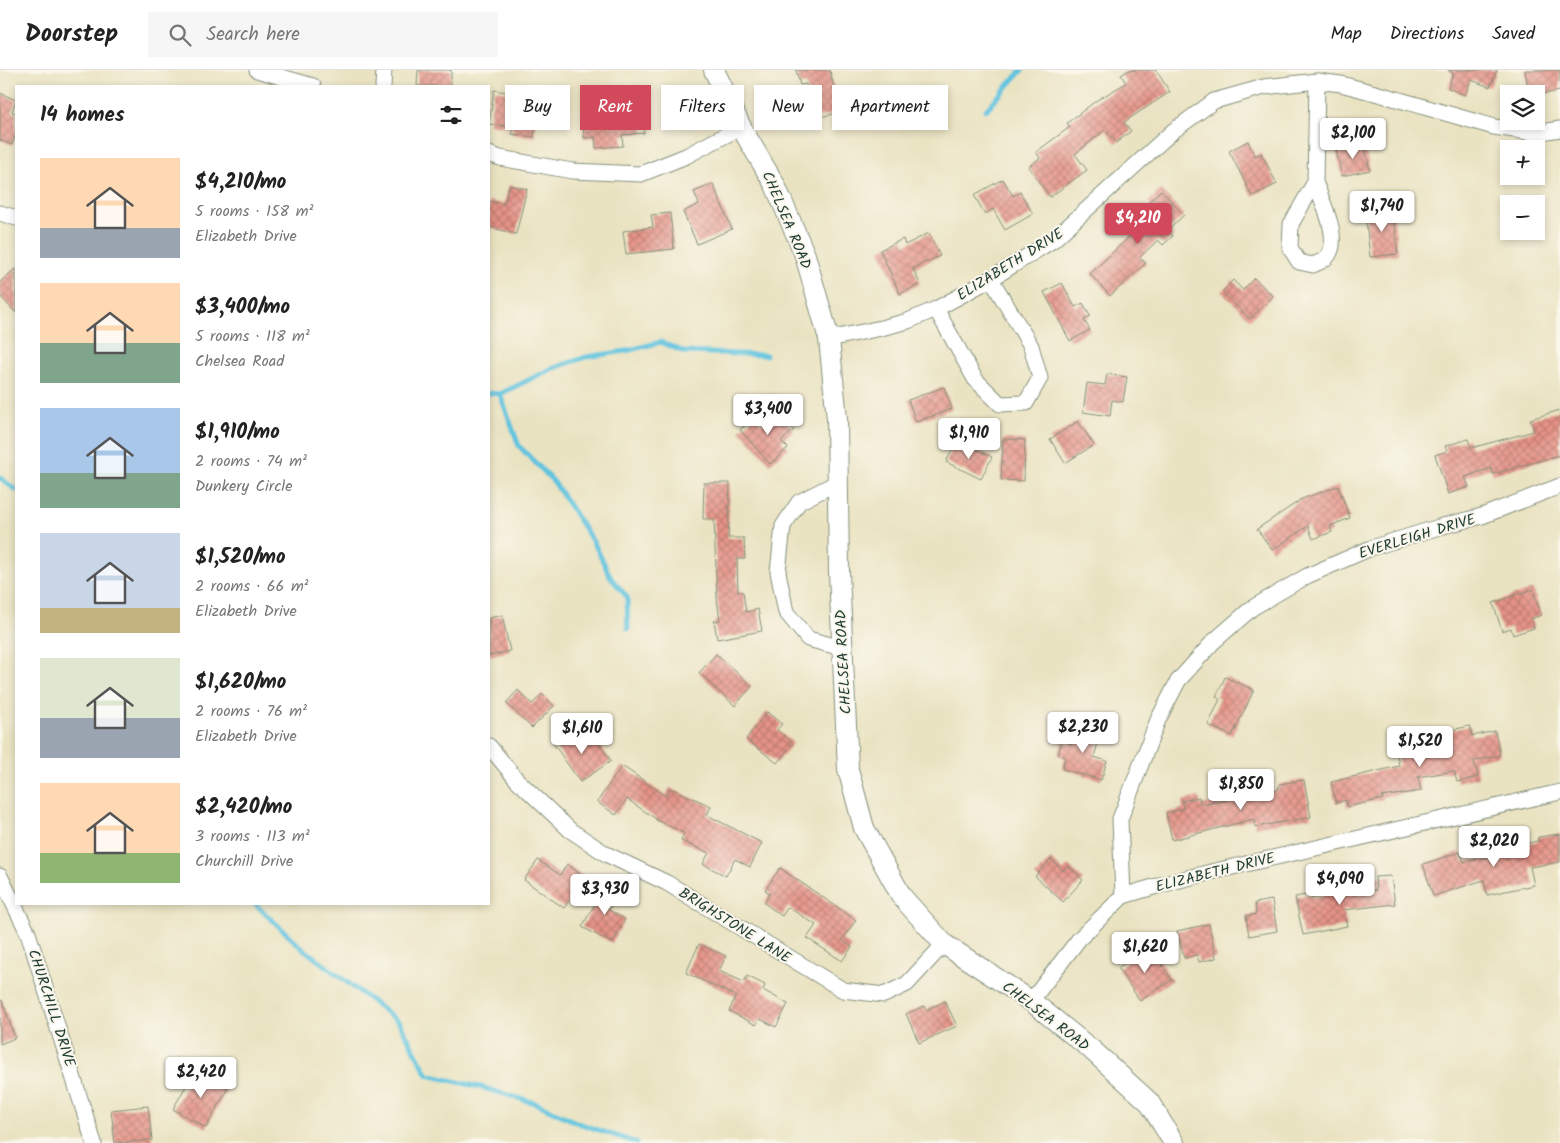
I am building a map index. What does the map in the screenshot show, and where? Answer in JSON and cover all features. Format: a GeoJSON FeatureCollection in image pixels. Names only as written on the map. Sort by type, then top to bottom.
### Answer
{"type":"FeatureCollection","features":[{"type":"Feature","properties":{"kind":"street"},"geometry":{"type":"LineString","coordinates":[[257,70],[309,85]]}},
{"type":"Feature","properties":{"kind":"street"},"geometry":{"type":"LineString","coordinates":[[383,85],[384,70]]}},
{"type":"Feature","properties":{"kind":"street","name":"CHELSEA ROAD"},"geometry":{"type":"LineString","coordinates":[[714,70],[721,85]]}},
{"type":"Feature","properties":{"kind":"street"},"geometry":{"type":"LineString","coordinates":[[1315,182],[1291,224],[1290,248],[1298,262],[1313,265],[1327,258],[1334,240],[1315,182],[1317,81]]}},
{"type":"Feature","properties":{"kind":"street","name":"ELIZABETH DRIVE"},"geometry":{"type":"LineString","coordinates":[[829,339],[908,321],[936,309],[991,280],[1054,240],[1174,131],[1214,101],[1264,86],[1317,81],[1341,84],[1494,127],[1535,133],[1560,129]]}},
{"type":"Feature","properties":{"kind":"street"},"geometry":{"type":"LineString","coordinates":[[490,154],[500,158],[572,171],[640,174],[686,156],[735,130]]}},
{"type":"Feature","properties":{"kind":"street","name":"CHELSEA ROAD"},"geometry":{"type":"LineString","coordinates":[[743,130],[775,185],[805,255],[829,339],[837,419],[842,648],[848,769],[864,828],[902,897],[944,944],[1031,1001],[1092,1050],[1150,1102],[1174,1143]]}},
{"type":"Feature","properties":{"kind":"street"},"geometry":{"type":"LineString","coordinates":[[0,212],[15,218]]}},
{"type":"Feature","properties":{"kind":"street"},"geometry":{"type":"LineString","coordinates":[[936,309],[975,379],[1000,404],[1026,403],[1040,378],[1031,346],[991,280]]}},
{"type":"Feature","properties":{"kind":"street"},"geometry":{"type":"LineString","coordinates":[[838,482],[799,502],[793,510],[783,526],[778,572],[786,612],[808,639],[842,648]]}},
{"type":"Feature","properties":{"kind":"street","name":"EVERLEIGH DRIVE"},"geometry":{"type":"LineString","coordinates":[[1123,896],[1120,819],[1158,720],[1178,681],[1213,642],[1252,608],[1308,576],[1362,552],[1430,529],[1482,516],[1560,486]]}},
{"type":"Feature","properties":{"kind":"street","name":"BRIGHSTONE LANE"},"geometry":{"type":"LineString","coordinates":[[490,747],[517,780],[577,835],[606,854],[667,883],[843,990],[884,995],[907,984],[944,944]]}},
{"type":"Feature","properties":{"kind":"street","name":"ELIZABETH DRIVE"},"geometry":{"type":"LineString","coordinates":[[1031,1001],[1078,939],[1123,896],[1211,872],[1560,792]]}},
{"type":"Feature","properties":{"kind":"street","name":"CHURCHILL DRIVE"},"geometry":{"type":"LineString","coordinates":[[0,876],[28,933],[94,1143]]}},
{"type":"Feature","properties":{"kind":"building"},"geometry":{"type":"Polygon","coordinates":[[[418,70],[451,70],[451,85],[417,85],[418,70]]]}},
{"type":"Feature","properties":{"kind":"building"},"geometry":{"type":"Polygon","coordinates":[[[796,70],[830,70],[833,85],[832,114],[822,116],[822,85],[800,85],[796,70]]]}},
{"type":"Feature","properties":{"kind":"building"},"geometry":{"type":"Polygon","coordinates":[[[1129,70],[1156,70],[1170,92],[1124,122],[1131,131],[1116,143],[1105,130],[1075,154],[1087,170],[1050,197],[1028,167],[1040,158],[1036,152],[1070,127],[1067,123],[1097,100],[1126,83],[1121,75],[1129,70]]]}},
{"type":"Feature","properties":{"kind":"building"},"geometry":{"type":"Polygon","coordinates":[[[1448,70],[1497,70],[1490,87],[1471,80],[1465,95],[1448,88],[1453,73],[1448,70]]]}},
{"type":"Feature","properties":{"kind":"building"},"geometry":{"type":"Polygon","coordinates":[[[1525,70],[1560,70],[1560,91],[1545,94],[1545,85],[1528,85],[1525,70]]]}},
{"type":"Feature","properties":{"kind":"building"},"geometry":{"type":"Polygon","coordinates":[[[494,90],[505,92],[505,126],[490,124],[494,90]]]}},
{"type":"Feature","properties":{"kind":"building"},"geometry":{"type":"Polygon","coordinates":[[[0,93],[15,100],[12,112],[15,113],[15,137],[12,145],[0,140],[0,93]]]}},
{"type":"Feature","properties":{"kind":"building"},"geometry":{"type":"Polygon","coordinates":[[[513,130],[535,130],[534,137],[512,134],[513,130]]]}},
{"type":"Feature","properties":{"kind":"building"},"geometry":{"type":"Polygon","coordinates":[[[584,130],[644,130],[644,133],[622,135],[623,146],[596,148],[595,137],[584,138],[584,130]]]}},
{"type":"Feature","properties":{"kind":"building"},"geometry":{"type":"Polygon","coordinates":[[[1248,141],[1255,156],[1261,153],[1277,184],[1252,196],[1229,151],[1248,141]]]}},
{"type":"Feature","properties":{"kind":"building"},"geometry":{"type":"Polygon","coordinates":[[[1364,144],[1370,170],[1342,176],[1336,150],[1364,144]]]}},
{"type":"Feature","properties":{"kind":"building"},"geometry":{"type":"Polygon","coordinates":[[[1003,179],[1013,196],[1020,192],[1033,214],[1005,230],[993,209],[985,214],[974,195],[1003,179]]]}},
{"type":"Feature","properties":{"kind":"building"},"geometry":{"type":"Polygon","coordinates":[[[713,184],[732,229],[697,244],[683,212],[699,204],[694,192],[713,184]]]}},
{"type":"Feature","properties":{"kind":"building"},"geometry":{"type":"Polygon","coordinates":[[[509,185],[527,189],[516,234],[490,227],[490,201],[504,204],[509,185]]]}},
{"type":"Feature","properties":{"kind":"building"},"geometry":{"type":"Polygon","coordinates":[[[1161,190],[1184,215],[1168,230],[1173,236],[1163,245],[1158,240],[1140,257],[1146,263],[1110,296],[1090,274],[1156,211],[1148,202],[1161,190]]]}},
{"type":"Feature","properties":{"kind":"building"},"geometry":{"type":"Polygon","coordinates":[[[1393,209],[1398,254],[1370,257],[1365,212],[1393,209]]]}},
{"type":"Feature","properties":{"kind":"building"},"geometry":{"type":"Polygon","coordinates":[[[670,213],[674,249],[626,254],[623,231],[653,227],[651,215],[670,213]]]}},
{"type":"Feature","properties":{"kind":"building"},"geometry":{"type":"Polygon","coordinates":[[[929,233],[940,256],[913,268],[920,284],[900,294],[880,250],[903,239],[905,245],[929,233]]]}},
{"type":"Feature","properties":{"kind":"building"},"geometry":{"type":"Polygon","coordinates":[[[15,269],[15,312],[0,296],[0,282],[15,269]]]}},
{"type":"Feature","properties":{"kind":"building"},"geometry":{"type":"Polygon","coordinates":[[[1254,278],[1273,296],[1250,319],[1222,292],[1233,280],[1243,290],[1254,278]]]}},
{"type":"Feature","properties":{"kind":"building"},"geometry":{"type":"Polygon","coordinates":[[[1062,283],[1075,307],[1083,303],[1090,316],[1084,320],[1090,330],[1070,341],[1044,292],[1062,283]]]}},
{"type":"Feature","properties":{"kind":"building"},"geometry":{"type":"Polygon","coordinates":[[[1107,374],[1127,377],[1123,402],[1112,400],[1110,416],[1083,412],[1087,383],[1105,385],[1107,374]]]}},
{"type":"Feature","properties":{"kind":"building"},"geometry":{"type":"Polygon","coordinates":[[[944,387],[952,409],[916,422],[908,400],[944,387]]]}},
{"type":"Feature","properties":{"kind":"building"},"geometry":{"type":"Polygon","coordinates":[[[776,410],[794,430],[781,441],[788,448],[770,464],[740,430],[755,417],[761,424],[776,410]]]}},
{"type":"Feature","properties":{"kind":"building"},"geometry":{"type":"Polygon","coordinates":[[[1560,410],[1560,455],[1493,474],[1491,468],[1465,477],[1469,487],[1448,494],[1435,455],[1447,451],[1445,446],[1468,439],[1471,448],[1534,431],[1530,419],[1560,410]]]}},
{"type":"Feature","properties":{"kind":"building"},"geometry":{"type":"Polygon","coordinates":[[[1078,421],[1094,445],[1065,463],[1050,439],[1078,421]]]}},
{"type":"Feature","properties":{"kind":"building"},"geometry":{"type":"Polygon","coordinates":[[[1003,439],[1025,440],[1024,481],[1001,480],[1003,439]]]}},
{"type":"Feature","properties":{"kind":"building"},"geometry":{"type":"Polygon","coordinates":[[[957,440],[992,457],[981,479],[946,462],[957,440]]]}},
{"type":"Feature","properties":{"kind":"building"},"geometry":{"type":"Polygon","coordinates":[[[704,483],[730,483],[728,538],[744,538],[745,559],[737,559],[738,592],[743,592],[746,612],[758,609],[762,631],[717,639],[714,621],[720,620],[717,599],[714,519],[703,519],[704,483]]]}},
{"type":"Feature","properties":{"kind":"building"},"geometry":{"type":"Polygon","coordinates":[[[1338,486],[1350,518],[1330,526],[1332,532],[1313,539],[1308,526],[1272,550],[1257,529],[1299,500],[1338,486]]]}},
{"type":"Feature","properties":{"kind":"building"},"geometry":{"type":"Polygon","coordinates":[[[1533,589],[1541,615],[1531,619],[1534,628],[1513,635],[1511,628],[1502,631],[1493,603],[1533,589]]]}},
{"type":"Feature","properties":{"kind":"building"},"geometry":{"type":"Polygon","coordinates":[[[502,615],[510,651],[490,656],[490,618],[502,615]]]}},
{"type":"Feature","properties":{"kind":"building"},"geometry":{"type":"Polygon","coordinates":[[[716,654],[752,686],[735,706],[699,673],[716,654]]]}},
{"type":"Feature","properties":{"kind":"building"},"geometry":{"type":"Polygon","coordinates":[[[1225,677],[1254,690],[1232,736],[1208,725],[1220,699],[1216,697],[1225,677]]]}},
{"type":"Feature","properties":{"kind":"building"},"geometry":{"type":"Polygon","coordinates":[[[518,690],[532,704],[542,694],[554,706],[532,728],[506,703],[518,690]]]}},
{"type":"Feature","properties":{"kind":"building"},"geometry":{"type":"Polygon","coordinates":[[[767,712],[782,724],[777,730],[793,743],[777,763],[746,739],[767,712]]]}},
{"type":"Feature","properties":{"kind":"building"},"geometry":{"type":"Polygon","coordinates":[[[1077,726],[1101,732],[1094,757],[1107,761],[1101,780],[1062,769],[1065,757],[1058,755],[1062,741],[1072,744],[1077,726]]]}},
{"type":"Feature","properties":{"kind":"building"},"geometry":{"type":"Polygon","coordinates":[[[1470,726],[1472,736],[1495,731],[1500,755],[1474,761],[1478,777],[1457,782],[1454,771],[1418,777],[1421,791],[1382,797],[1383,799],[1347,807],[1346,800],[1336,803],[1331,782],[1399,766],[1397,755],[1404,754],[1403,745],[1417,743],[1419,751],[1449,746],[1446,731],[1470,726]]]}},
{"type":"Feature","properties":{"kind":"building"},"geometry":{"type":"Polygon","coordinates":[[[574,729],[583,743],[594,736],[611,761],[580,782],[553,743],[574,729]]]}},
{"type":"Feature","properties":{"kind":"building"},"geometry":{"type":"Polygon","coordinates":[[[622,766],[666,796],[670,788],[711,806],[707,815],[762,843],[750,867],[735,859],[726,876],[703,864],[709,853],[681,841],[684,833],[656,820],[627,799],[616,815],[597,802],[622,766]]]}},
{"type":"Feature","properties":{"kind":"building"},"geometry":{"type":"Polygon","coordinates":[[[1304,780],[1311,817],[1255,827],[1254,819],[1172,840],[1166,813],[1183,809],[1182,801],[1199,797],[1201,805],[1278,790],[1279,784],[1304,780]]]}},
{"type":"Feature","properties":{"kind":"building"},"geometry":{"type":"Polygon","coordinates":[[[1560,834],[1560,862],[1530,867],[1534,885],[1487,895],[1484,880],[1433,896],[1423,864],[1460,852],[1464,862],[1509,853],[1508,847],[1538,841],[1538,837],[1560,834]]]}},
{"type":"Feature","properties":{"kind":"building"},"geometry":{"type":"Polygon","coordinates":[[[1051,859],[1063,871],[1068,866],[1083,880],[1063,902],[1035,876],[1051,859]]]}},
{"type":"Feature","properties":{"kind":"building"},"geometry":{"type":"Polygon","coordinates":[[[538,860],[560,875],[567,864],[586,878],[564,908],[524,880],[538,860]]]}},
{"type":"Feature","properties":{"kind":"building"},"geometry":{"type":"Polygon","coordinates":[[[780,868],[856,920],[842,940],[852,947],[842,961],[807,938],[816,925],[788,907],[782,916],[764,903],[770,893],[765,890],[780,868]]]}},
{"type":"Feature","properties":{"kind":"building"},"geometry":{"type":"Polygon","coordinates":[[[1391,876],[1395,904],[1343,910],[1347,926],[1303,935],[1295,897],[1311,894],[1312,898],[1340,892],[1340,894],[1376,890],[1375,877],[1391,876]]]}},
{"type":"Feature","properties":{"kind":"building"},"geometry":{"type":"Polygon","coordinates":[[[606,884],[619,891],[609,910],[625,919],[612,943],[582,927],[606,884]]]}},
{"type":"Feature","properties":{"kind":"building"},"geometry":{"type":"Polygon","coordinates":[[[1272,900],[1277,931],[1249,936],[1246,916],[1256,914],[1255,903],[1272,900]]]}},
{"type":"Feature","properties":{"kind":"building"},"geometry":{"type":"Polygon","coordinates":[[[1209,924],[1216,958],[1199,962],[1197,955],[1184,958],[1177,931],[1209,924]]]}},
{"type":"Feature","properties":{"kind":"building"},"geometry":{"type":"Polygon","coordinates":[[[699,944],[726,956],[719,971],[744,982],[747,976],[765,985],[763,990],[788,1004],[776,1027],[760,1019],[756,1025],[729,1011],[736,996],[686,973],[699,944]]]}},
{"type":"Feature","properties":{"kind":"building"},"geometry":{"type":"Polygon","coordinates":[[[1150,946],[1172,980],[1140,1001],[1118,968],[1150,946]]]}},
{"type":"Feature","properties":{"kind":"building"},"geometry":{"type":"Polygon","coordinates":[[[2,1000],[15,1038],[0,1044],[0,1001],[2,1000]]]}},
{"type":"Feature","properties":{"kind":"building"},"geometry":{"type":"Polygon","coordinates":[[[945,1001],[957,1026],[919,1043],[906,1014],[924,1006],[926,1010],[945,1001]]]}},
{"type":"Feature","properties":{"kind":"building"},"geometry":{"type":"Polygon","coordinates":[[[195,1070],[228,1088],[206,1128],[173,1109],[195,1070]]]}},
{"type":"Feature","properties":{"kind":"building"},"geometry":{"type":"Polygon","coordinates":[[[148,1106],[152,1140],[115,1143],[111,1110],[148,1106]]]}},
{"type":"Feature","properties":{"kind":"waterway"},"geometry":{"type":"LineString","coordinates":[[986,110],[1022,70]]}},
{"type":"Feature","properties":{"kind":"waterway"},"geometry":{"type":"LineString","coordinates":[[490,393],[500,394],[551,369],[586,357],[626,351],[661,342],[684,352],[766,355]]}},
{"type":"Feature","properties":{"kind":"waterway"},"geometry":{"type":"LineString","coordinates":[[500,394],[519,446],[554,482],[595,545],[611,578],[627,597],[628,629]]}},
{"type":"Feature","properties":{"kind":"waterway"},"geometry":{"type":"LineString","coordinates":[[0,478],[15,489]]}},
{"type":"Feature","properties":{"kind":"waterway"},"geometry":{"type":"LineString","coordinates":[[256,905],[301,947],[399,1022],[428,1075],[484,1088],[538,1104],[578,1123],[637,1143]]}}]}
